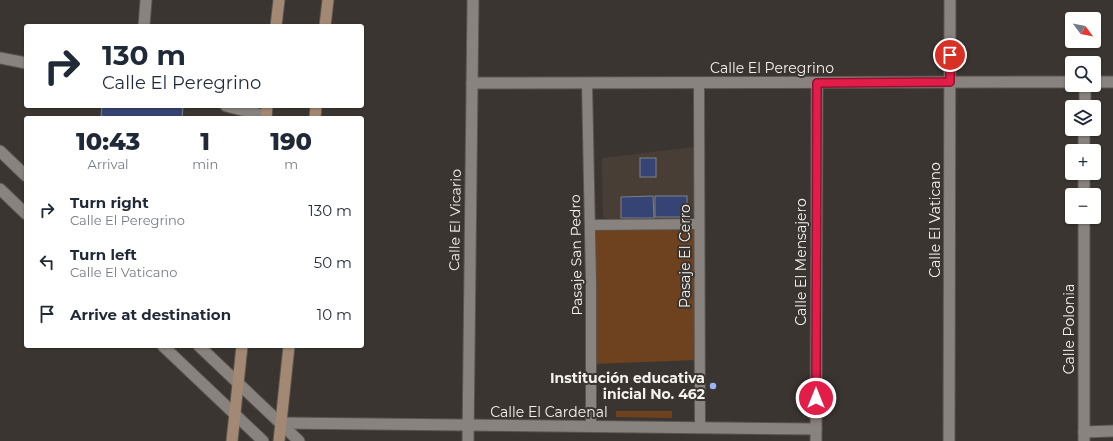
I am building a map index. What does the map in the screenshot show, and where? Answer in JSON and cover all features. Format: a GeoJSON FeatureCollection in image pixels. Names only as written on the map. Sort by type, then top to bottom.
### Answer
{"type":"FeatureCollection","features":[{"type":"Feature","properties":{"kind":"main road"},"geometry":{"type":"LineString","coordinates":[[276,24],[279,0]]}},
{"type":"Feature","properties":{"kind":"main road"},"geometry":{"type":"LineString","coordinates":[[325,24],[328,0]]}},
{"type":"Feature","properties":{"kind":"main road"},"geometry":{"type":"LineString","coordinates":[[232,441],[242,348]]}},
{"type":"Feature","properties":{"kind":"main road"},"geometry":{"type":"LineString","coordinates":[[279,441],[289,348]]}},
{"type":"Feature","properties":{"kind":"street"},"geometry":{"type":"LineString","coordinates":[[144,24],[146,0]]}},
{"type":"Feature","properties":{"kind":"street","name":"Calle El Vicario"},"geometry":{"type":"LineString","coordinates":[[468,441],[472,0]]}},
{"type":"Feature","properties":{"kind":"street","name":"Calle El Vaticano"},"geometry":{"type":"LineString","coordinates":[[949,441],[950,0]]}},
{"type":"Feature","properties":{"kind":"street"},"geometry":{"type":"LineString","coordinates":[[0,58],[24,63]]}},
{"type":"Feature","properties":{"kind":"street","name":"Calle El Peregrino"},"geometry":{"type":"LineString","coordinates":[[472,83],[1065,82]]}},
{"type":"Feature","properties":{"kind":"street"},"geometry":{"type":"LineString","coordinates":[[1101,82],[1113,82]]}},
{"type":"Feature","properties":{"kind":"street","name":"Pasaje San Pedro"},"geometry":{"type":"LineString","coordinates":[[587,83],[590,225],[590,427]]}},
{"type":"Feature","properties":{"kind":"street","name":"Pasaje El Cerro"},"geometry":{"type":"LineString","coordinates":[[699,83],[698,224],[700,428]]}},
{"type":"Feature","properties":{"kind":"street","name":"Calle El Mensajero"},"geometry":{"type":"LineString","coordinates":[[816,441],[817,83]]}},
{"type":"Feature","properties":{"kind":"street"},"geometry":{"type":"LineString","coordinates":[[238,108],[267,113]]}},
{"type":"Feature","properties":{"kind":"street"},"geometry":{"type":"LineString","coordinates":[[0,151],[24,174]]}},
{"type":"Feature","properties":{"kind":"street"},"geometry":{"type":"LineString","coordinates":[[0,189],[24,212]]}},
{"type":"Feature","properties":{"kind":"street"},"geometry":{"type":"LineString","coordinates":[[590,225],[698,224]]}},
{"type":"Feature","properties":{"kind":"street","name":"Calle Polonia"},"geometry":{"type":"LineString","coordinates":[[1084,224],[1084,436]]}},
{"type":"Feature","properties":{"kind":"street"},"geometry":{"type":"LineString","coordinates":[[165,348],[263,441]]}},
{"type":"Feature","properties":{"kind":"street"},"geometry":{"type":"LineString","coordinates":[[201,348],[299,441]]}},
{"type":"Feature","properties":{"kind":"street","name":"Calle El Cardenal"},"geometry":{"type":"LineString","coordinates":[[281,423],[816,429]]}},
{"type":"Feature","properties":{"kind":"street"},"geometry":{"type":"LineString","coordinates":[[1084,436],[1113,431]]}},
{"type":"Feature","properties":{"kind":"shaded area"},"geometry":{"type":"Polygon","coordinates":[[[695,147],[694,215],[688,219],[610,220],[603,217],[602,158],[695,147]]]}},
{"type":"Feature","properties":{"kind":"shaded area"},"geometry":{"type":"Polygon","coordinates":[[[594,228],[696,228],[697,360],[593,364],[594,228]]]}},
{"type":"Feature","properties":{"kind":"shaded area"},"geometry":{"type":"Polygon","coordinates":[[[616,411],[672,411],[672,418],[616,417],[616,411]]]}},
{"type":"Feature","properties":{"kind":"building"},"geometry":{"type":"Polygon","coordinates":[[[102,108],[183,108],[182,116],[101,116],[102,108]]]}},
{"type":"Feature","properties":{"kind":"building"},"geometry":{"type":"Polygon","coordinates":[[[640,158],[656,158],[656,177],[640,177],[640,158]]]}},
{"type":"Feature","properties":{"kind":"building"},"geometry":{"type":"Polygon","coordinates":[[[653,196],[654,218],[621,218],[621,197],[653,196]]]}},
{"type":"Feature","properties":{"kind":"building"},"geometry":{"type":"Polygon","coordinates":[[[655,196],[687,196],[687,217],[655,217],[655,196]]]}},
{"type":"Feature","properties":{"kind":"place","name":"Institución educativa inicial No. 462"},"geometry":{"type":"Point","coordinates":[713,386]}},
{"type":"Feature","properties":{"kind":"route"},"geometry":{"type":"LineString","coordinates":[[816,398],[817,83],[950,82],[950,55]]}}]}
